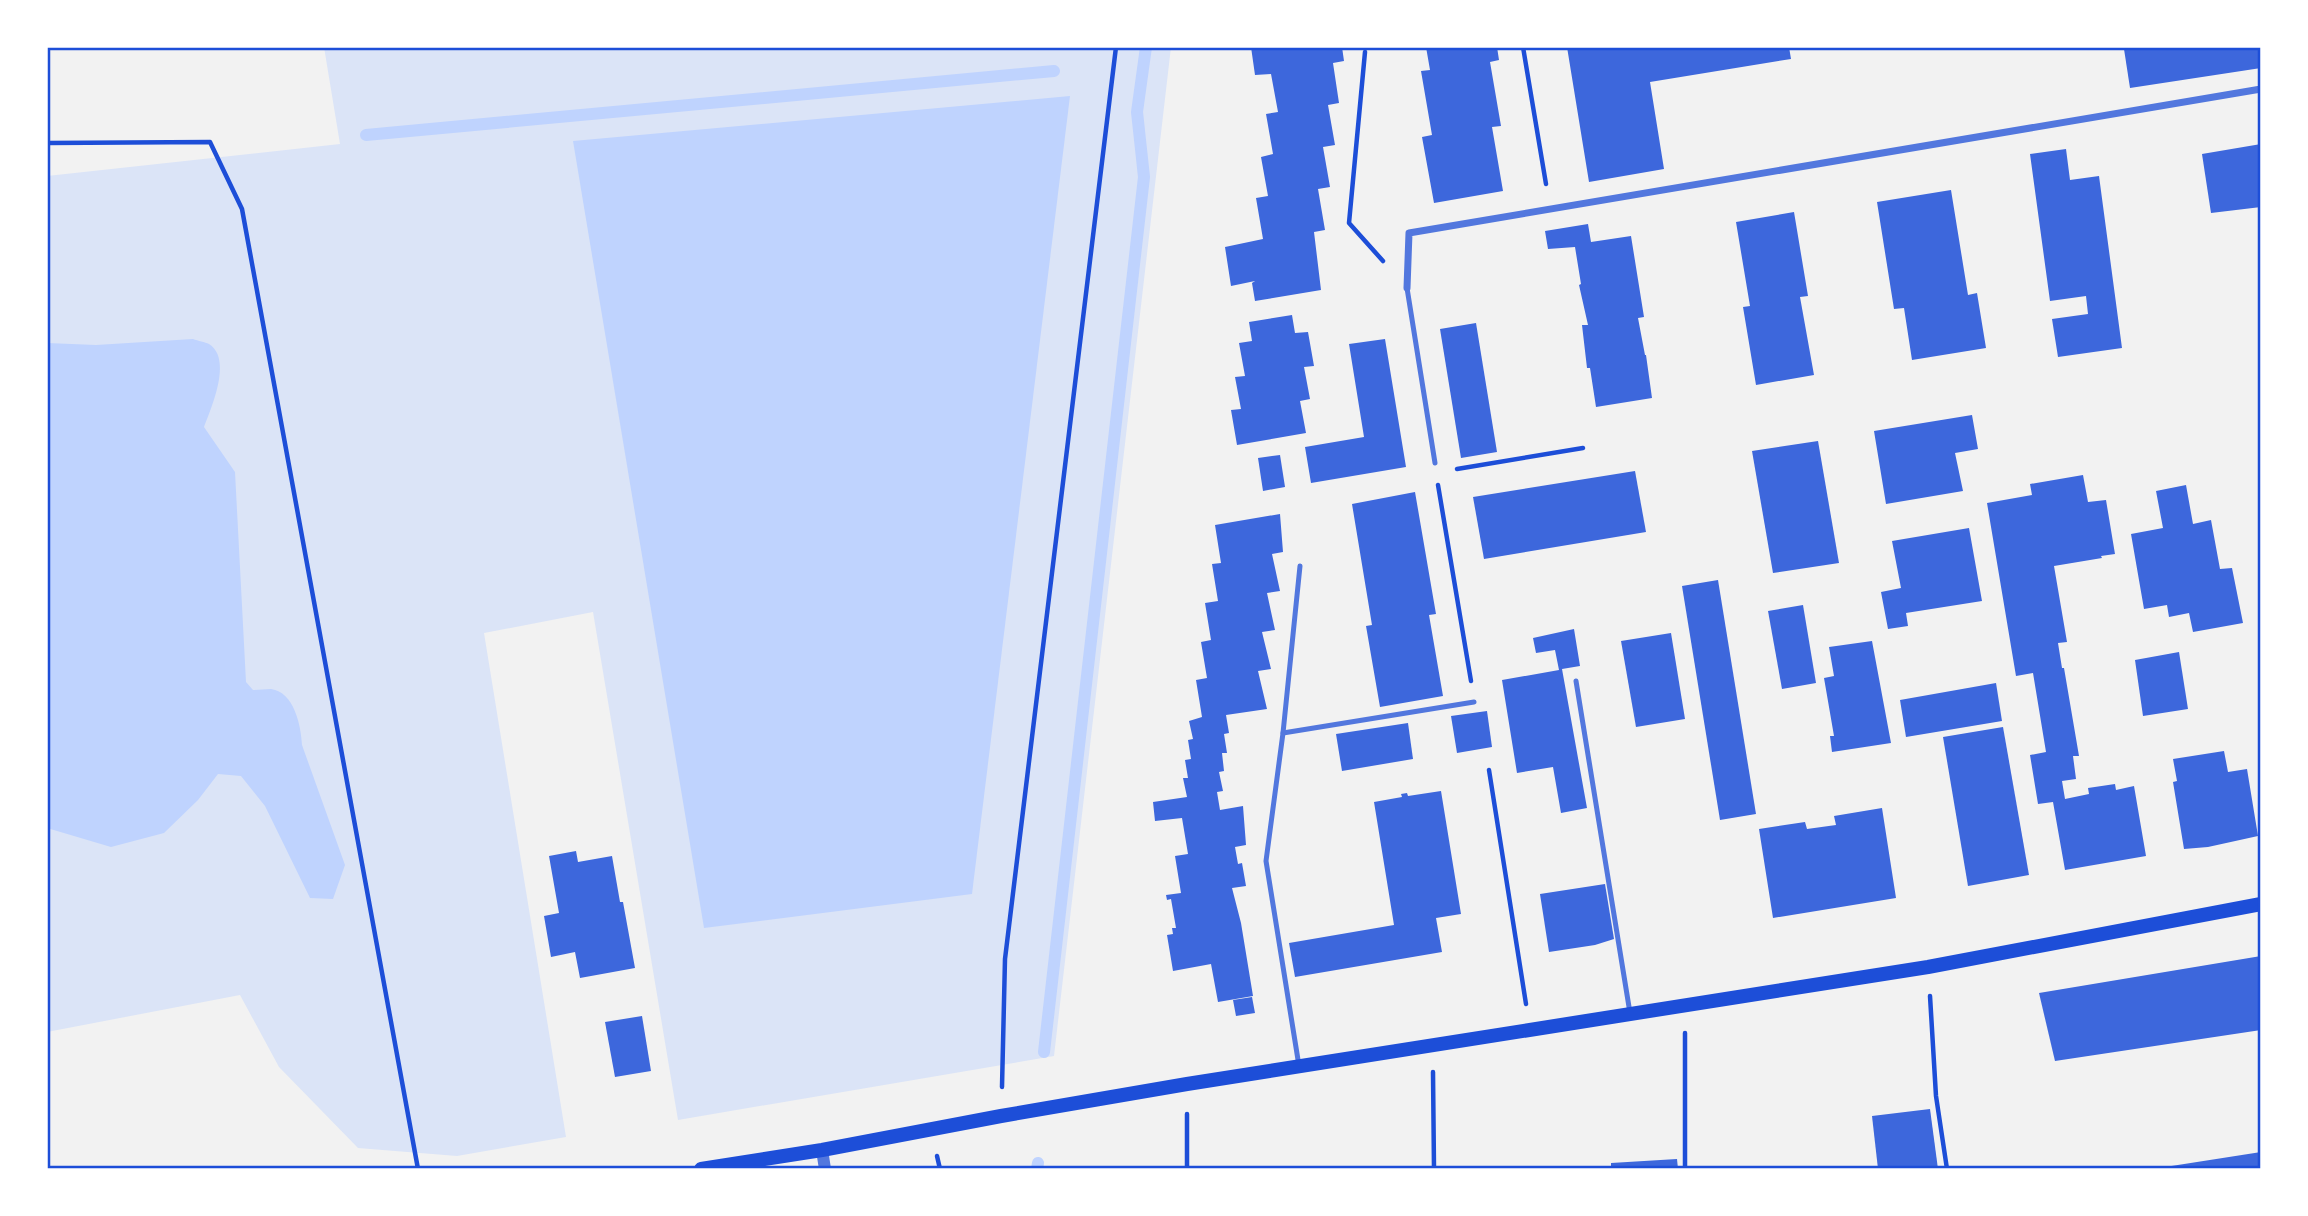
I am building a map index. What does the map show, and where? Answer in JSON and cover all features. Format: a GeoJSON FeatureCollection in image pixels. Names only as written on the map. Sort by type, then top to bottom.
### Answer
{"type":"FeatureCollection","features":[{"type":"Feature","properties":{"kind":"main road"},"geometry":{"type":"LineString","coordinates":[[701,1169],[822,1150],[1187,1084],[1928,967],[2261,904]]}},
{"type":"Feature","properties":{"kind":"street"},"geometry":{"type":"LineString","coordinates":[[1407,288],[1409,233],[2261,89]]}},
{"type":"Feature","properties":{"kind":"street"},"geometry":{"type":"LineString","coordinates":[[822,1150],[825,1169]]}},
{"type":"Feature","properties":{"kind":"lane"},"geometry":{"type":"LineString","coordinates":[[1407,288],[1435,463]]}},
{"type":"Feature","properties":{"kind":"lane"},"geometry":{"type":"LineString","coordinates":[[1299,1066],[1266,861],[1283,733],[1300,566]]}},
{"type":"Feature","properties":{"kind":"lane"},"geometry":{"type":"LineString","coordinates":[[1576,681],[1630,1015]]}},
{"type":"Feature","properties":{"kind":"lane"},"geometry":{"type":"LineString","coordinates":[[1283,733],[1474,702]]}},
{"type":"Feature","properties":{"kind":"path"},"geometry":{"type":"LineString","coordinates":[[1001,1116],[1005,959],[1116,47]]}},
{"type":"Feature","properties":{"kind":"path"},"geometry":{"type":"LineString","coordinates":[[1523,47],[1550,209]]}},
{"type":"Feature","properties":{"kind":"path"},"geometry":{"type":"LineString","coordinates":[[1365,52],[1349,223],[1407,288]]}},
{"type":"Feature","properties":{"kind":"path"},"geometry":{"type":"LineString","coordinates":[[47,143],[210,142],[242,209],[418,1169]]}},
{"type":"Feature","properties":{"kind":"path"},"geometry":{"type":"LineString","coordinates":[[1450,471],[1583,448]]}},
{"type":"Feature","properties":{"kind":"path"},"geometry":{"type":"LineString","coordinates":[[1436,473],[1474,702]]}},
{"type":"Feature","properties":{"kind":"path"},"geometry":{"type":"LineString","coordinates":[[1489,770],[1530,1031]]}},
{"type":"Feature","properties":{"kind":"path"},"geometry":{"type":"LineString","coordinates":[[1928,967],[1936,1097],[1947,1169]]}},
{"type":"Feature","properties":{"kind":"path"},"geometry":{"type":"LineString","coordinates":[[1685,1006],[1685,1169]]}},
{"type":"Feature","properties":{"kind":"path"},"geometry":{"type":"LineString","coordinates":[[1432,1046],[1434,1169]]}},
{"type":"Feature","properties":{"kind":"path"},"geometry":{"type":"LineString","coordinates":[[1187,1084],[1187,1169]]}},
{"type":"Feature","properties":{"kind":"shaded area"},"geometry":{"type":"Polygon","coordinates":[[[324,47],[1171,47],[1054,1056],[678,1120],[593,612],[484,633],[566,1137],[457,1156],[358,1148],[279,1067],[240,995],[47,1032],[47,176],[340,144],[324,47]]]}},
{"type":"Feature","properties":{"kind":"water"},"geometry":{"type":"Polygon","coordinates":[[[1070,96],[972,894],[704,928],[573,141],[1070,96]]]}},
{"type":"Feature","properties":{"kind":"water"},"geometry":{"type":"Polygon","coordinates":[[[193,339],[209,344],[216,351],[219,361],[218,384],[204,427],[235,472],[246,682],[253,690],[279,691],[295,711],[302,745],[345,865],[333,899],[310,898],[265,806],[241,776],[218,774],[198,800],[164,833],[111,847],[47,828],[47,343],[96,345],[193,339]]]}},
{"type":"Feature","properties":{"kind":"building"},"geometry":{"type":"Polygon","coordinates":[[[1251,47],[1342,47],[1344,61],[1333,63],[1339,103],[1328,105],[1335,145],[1323,147],[1330,187],[1318,189],[1325,230],[1314,232],[1321,290],[1255,301],[1252,283],[1255,281],[1231,286],[1225,247],[1263,239],[1256,198],[1268,196],[1261,157],[1273,154],[1266,114],[1278,112],[1271,74],[1255,75],[1251,47]]]}},
{"type":"Feature","properties":{"kind":"building"},"geometry":{"type":"Polygon","coordinates":[[[1426,47],[1497,47],[1499,60],[1490,62],[1501,126],[1492,127],[1503,191],[1434,203],[1422,137],[1432,135],[1421,71],[1430,70],[1426,47]]]}},
{"type":"Feature","properties":{"kind":"building"},"geometry":{"type":"Polygon","coordinates":[[[1567,47],[1789,47],[1791,59],[1650,82],[1664,169],[1589,182],[1567,47]]]}},
{"type":"Feature","properties":{"kind":"building"},"geometry":{"type":"Polygon","coordinates":[[[2261,47],[2261,68],[2130,88],[2124,49],[2261,47]]]}},
{"type":"Feature","properties":{"kind":"building"},"geometry":{"type":"Polygon","coordinates":[[[2261,144],[2261,207],[2211,213],[2202,154],[2261,144]]]}},
{"type":"Feature","properties":{"kind":"building"},"geometry":{"type":"Polygon","coordinates":[[[2066,149],[2070,180],[2099,176],[2122,348],[2058,357],[2052,319],[2088,314],[2086,296],[2050,301],[2030,154],[2066,149]]]}},
{"type":"Feature","properties":{"kind":"building"},"geometry":{"type":"Polygon","coordinates":[[[1951,190],[1968,295],[1977,293],[1986,348],[1912,360],[1904,308],[1894,309],[1877,202],[1951,190]]]}},
{"type":"Feature","properties":{"kind":"building"},"geometry":{"type":"Polygon","coordinates":[[[1794,212],[1808,296],[1800,297],[1814,375],[1756,385],[1743,307],[1750,306],[1736,222],[1794,212]]]}},
{"type":"Feature","properties":{"kind":"building"},"geometry":{"type":"Polygon","coordinates":[[[1588,224],[1591,242],[1631,236],[1644,317],[1638,318],[1652,398],[1596,407],[1590,368],[1587,368],[1582,325],[1588,325],[1579,285],[1575,247],[1548,249],[1545,231],[1588,224]]]}},
{"type":"Feature","properties":{"kind":"building"},"geometry":{"type":"Polygon","coordinates":[[[1292,315],[1295,333],[1308,332],[1314,366],[1304,367],[1310,399],[1300,401],[1306,433],[1237,445],[1231,410],[1241,409],[1235,377],[1245,376],[1239,343],[1252,341],[1249,322],[1292,315]]]}},
{"type":"Feature","properties":{"kind":"building"},"geometry":{"type":"Polygon","coordinates":[[[1476,323],[1497,452],[1461,458],[1440,329],[1476,323]]]}},
{"type":"Feature","properties":{"kind":"building"},"geometry":{"type":"Polygon","coordinates":[[[1385,339],[1406,467],[1311,483],[1305,447],[1364,437],[1349,344],[1385,339]]]}},
{"type":"Feature","properties":{"kind":"building"},"geometry":{"type":"Polygon","coordinates":[[[1972,415],[1978,449],[1955,453],[1963,491],[1886,504],[1874,431],[1972,415]]]}},
{"type":"Feature","properties":{"kind":"building"},"geometry":{"type":"Polygon","coordinates":[[[1818,441],[1839,563],[1773,573],[1752,451],[1818,441]]]}},
{"type":"Feature","properties":{"kind":"building"},"geometry":{"type":"Polygon","coordinates":[[[1280,455],[1285,487],[1263,491],[1258,458],[1280,455]]]}},
{"type":"Feature","properties":{"kind":"building"},"geometry":{"type":"Polygon","coordinates":[[[1635,471],[1646,532],[1484,559],[1473,497],[1635,471]]]}},
{"type":"Feature","properties":{"kind":"building"},"geometry":{"type":"Polygon","coordinates":[[[2083,475],[2088,502],[2106,500],[2115,554],[2054,566],[2067,642],[2058,643],[2079,756],[2073,756],[2076,779],[2062,781],[2065,799],[2089,794],[2088,788],[2115,784],[2116,790],[2134,786],[2146,856],[2065,870],[2053,802],[2038,804],[2030,755],[2046,752],[2033,673],[2016,676],[1987,503],[2032,495],[2030,484],[2083,475]]]}},
{"type":"Feature","properties":{"kind":"building"},"geometry":{"type":"Polygon","coordinates":[[[2186,485],[2193,524],[2211,520],[2220,569],[2232,568],[2243,623],[2193,632],[2189,613],[2169,617],[2167,605],[2144,609],[2131,534],[2163,528],[2156,491],[2186,485]]]}},
{"type":"Feature","properties":{"kind":"building"},"geometry":{"type":"Polygon","coordinates":[[[1415,492],[1436,614],[1429,615],[1443,696],[1380,707],[1366,626],[1372,625],[1352,504],[1415,492]]]}},
{"type":"Feature","properties":{"kind":"building"},"geometry":{"type":"Polygon","coordinates":[[[1280,514],[1283,552],[1272,554],[1280,591],[1267,593],[1275,630],[1262,632],[1271,669],[1258,671],[1267,709],[1226,715],[1229,733],[1224,734],[1227,753],[1222,753],[1224,771],[1219,772],[1223,791],[1217,792],[1220,810],[1243,806],[1246,845],[1235,847],[1238,864],[1242,863],[1246,886],[1232,888],[1241,923],[1253,996],[1218,1002],[1211,964],[1173,971],[1167,935],[1173,934],[1172,928],[1176,928],[1171,899],[1167,900],[1166,895],[1181,893],[1175,856],[1188,854],[1182,818],[1155,821],[1153,802],[1187,797],[1183,778],[1188,778],[1185,760],[1191,759],[1188,740],[1193,739],[1189,721],[1202,717],[1196,680],[1207,678],[1201,642],[1211,640],[1205,603],[1218,601],[1212,564],[1221,563],[1215,525],[1280,514]]]}},
{"type":"Feature","properties":{"kind":"building"},"geometry":{"type":"Polygon","coordinates":[[[1969,528],[1982,601],[1906,613],[1908,626],[1888,629],[1881,592],[1901,588],[1892,541],[1969,528]]]}},
{"type":"Feature","properties":{"kind":"building"},"geometry":{"type":"Polygon","coordinates":[[[1718,580],[1756,814],[1720,820],[1682,586],[1718,580]]]}},
{"type":"Feature","properties":{"kind":"building"},"geometry":{"type":"Polygon","coordinates":[[[1803,605],[1816,683],[1782,689],[1768,611],[1803,605]]]}},
{"type":"Feature","properties":{"kind":"building"},"geometry":{"type":"Polygon","coordinates":[[[1574,629],[1580,666],[1562,669],[1587,808],[1561,813],[1553,767],[1517,773],[1502,680],[1559,670],[1555,650],[1536,653],[1533,638],[1574,629]]]}},
{"type":"Feature","properties":{"kind":"building"},"geometry":{"type":"Polygon","coordinates":[[[1671,633],[1685,719],[1636,727],[1621,641],[1671,633]]]}},
{"type":"Feature","properties":{"kind":"building"},"geometry":{"type":"Polygon","coordinates":[[[1872,641],[1891,743],[1832,752],[1830,736],[1834,736],[1824,678],[1834,676],[1829,647],[1872,641]]]}},
{"type":"Feature","properties":{"kind":"building"},"geometry":{"type":"Polygon","coordinates":[[[2179,652],[2188,709],[2143,716],[2135,660],[2179,652]]]}},
{"type":"Feature","properties":{"kind":"building"},"geometry":{"type":"Polygon","coordinates":[[[1996,683],[2002,721],[1906,737],[1900,700],[1996,683]]]}},
{"type":"Feature","properties":{"kind":"building"},"geometry":{"type":"Polygon","coordinates":[[[1487,711],[1492,747],[1457,753],[1451,716],[1487,711]]]}},
{"type":"Feature","properties":{"kind":"building"},"geometry":{"type":"Polygon","coordinates":[[[1408,723],[1413,759],[1342,771],[1336,734],[1408,723]]]}},
{"type":"Feature","properties":{"kind":"building"},"geometry":{"type":"Polygon","coordinates":[[[2003,727],[2029,875],[1968,886],[1943,737],[2003,727]]]}},
{"type":"Feature","properties":{"kind":"building"},"geometry":{"type":"Polygon","coordinates":[[[2224,751],[2228,772],[2247,769],[2258,836],[2208,847],[2184,849],[2173,782],[2177,781],[2173,759],[2224,751]]]}},
{"type":"Feature","properties":{"kind":"building"},"geometry":{"type":"Polygon","coordinates":[[[1441,791],[1461,914],[1436,918],[1442,952],[1295,977],[1289,943],[1394,925],[1374,802],[1402,797],[1401,794],[1407,793],[1408,796],[1441,791]]]}},
{"type":"Feature","properties":{"kind":"building"},"geometry":{"type":"Polygon","coordinates":[[[1882,808],[1896,898],[1773,918],[1759,829],[1805,822],[1807,829],[1836,825],[1834,816],[1882,808]]]}},
{"type":"Feature","properties":{"kind":"building"},"geometry":{"type":"Polygon","coordinates":[[[576,851],[578,862],[612,856],[635,968],[580,978],[575,952],[551,957],[544,916],[559,913],[549,856],[576,851]]]}},
{"type":"Feature","properties":{"kind":"building"},"geometry":{"type":"Polygon","coordinates":[[[1605,884],[1614,939],[1595,945],[1549,952],[1540,894],[1605,884]]]}},
{"type":"Feature","properties":{"kind":"building"},"geometry":{"type":"Polygon","coordinates":[[[2261,956],[2261,1030],[2055,1061],[2039,993],[2261,956]]]}},
{"type":"Feature","properties":{"kind":"building"},"geometry":{"type":"Polygon","coordinates":[[[1252,997],[1255,1013],[1236,1016],[1233,1000],[1252,997]]]}},
{"type":"Feature","properties":{"kind":"building"},"geometry":{"type":"Polygon","coordinates":[[[642,1016],[651,1071],[615,1077],[605,1022],[642,1016]]]}},
{"type":"Feature","properties":{"kind":"building"},"geometry":{"type":"Polygon","coordinates":[[[1930,1109],[1938,1169],[1878,1169],[1872,1116],[1930,1109]]]}},
{"type":"Feature","properties":{"kind":"building"},"geometry":{"type":"Polygon","coordinates":[[[2261,1152],[2261,1169],[2165,1169],[2165,1167],[2261,1152]]]}},
{"type":"Feature","properties":{"kind":"building"},"geometry":{"type":"Polygon","coordinates":[[[1677,1159],[1678,1169],[1611,1169],[1611,1163],[1677,1159]]]}},
{"type":"Feature","properties":{"kind":"waterway"},"geometry":{"type":"LineString","coordinates":[[1044,1052],[1144,177],[1137,112],[1146,47]]}},
{"type":"Feature","properties":{"kind":"waterway"},"geometry":{"type":"LineString","coordinates":[[366,135],[1054,71]]}},
{"type":"Feature","properties":{"kind":"waterway"},"geometry":{"type":"LineString","coordinates":[[1037,1169],[1038,1163]]}}]}
